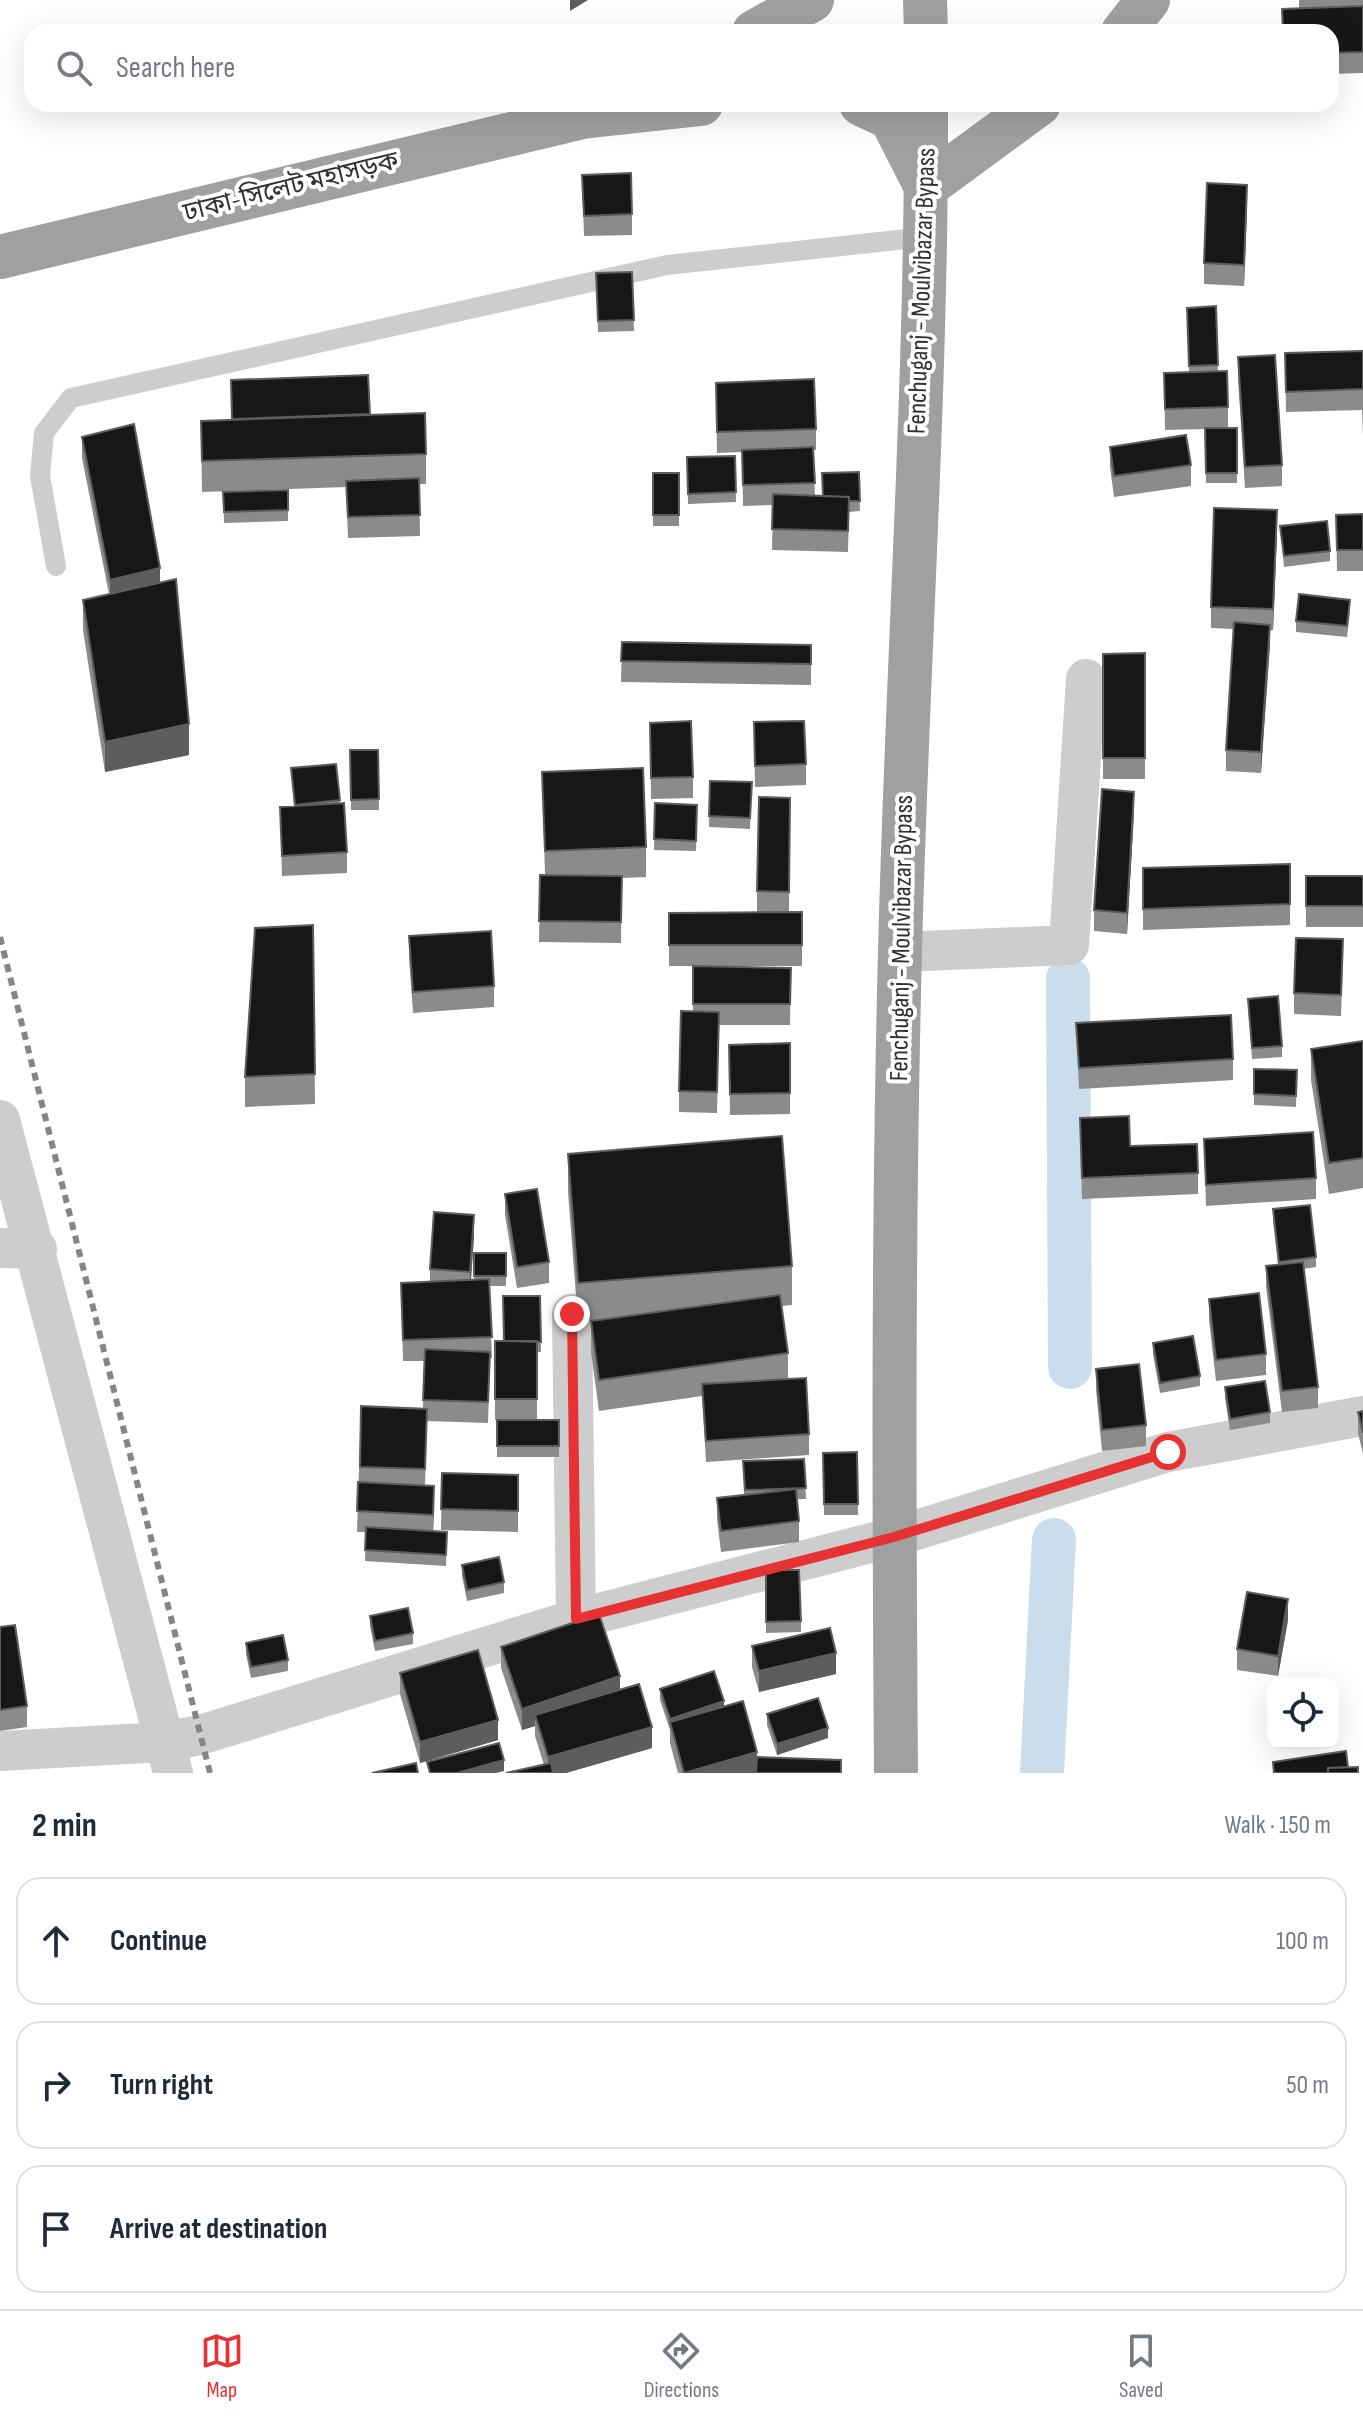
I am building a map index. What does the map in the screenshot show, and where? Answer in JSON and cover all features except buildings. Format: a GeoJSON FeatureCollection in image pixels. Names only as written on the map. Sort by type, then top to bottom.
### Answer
{"type":"FeatureCollection","features":[{"type":"Feature","properties":{"kind":"highway"},"geometry":{"type":"LineString","coordinates":[[768,24],[812,0]]}},
{"type":"Feature","properties":{"kind":"highway"},"geometry":{"type":"LineString","coordinates":[[925,0],[926,24]]}},
{"type":"Feature","properties":{"kind":"highway"},"geometry":{"type":"LineString","coordinates":[[1129,24],[1148,0]]}},
{"type":"Feature","properties":{"kind":"highway","name":"ঢাকা-সিলেট মহাসড়ক"},"geometry":{"type":"LineString","coordinates":[[0,257],[587,112]]}},
{"type":"Feature","properties":{"kind":"highway"},"geometry":{"type":"LineString","coordinates":[[878,112],[891,118],[926,187],[1028,112]]}},
{"type":"Feature","properties":{"kind":"highway","name":"Fenchuganj - Moulvibazar Bypass"},"geometry":{"type":"LineString","coordinates":[[896,1773],[894,1537],[900,952],[925,237],[926,112]]}},
{"type":"Feature","properties":{"kind":"street"},"geometry":{"type":"LineString","coordinates":[[900,952],[1069,945],[1086,679]]}},
{"type":"Feature","properties":{"kind":"street"},"geometry":{"type":"LineString","coordinates":[[0,1120],[19,1249],[168,1757]]}},
{"type":"Feature","properties":{"kind":"street"},"geometry":{"type":"LineString","coordinates":[[572,1314],[576,1619]]}},
{"type":"Feature","properties":{"kind":"street"},"geometry":{"type":"LineString","coordinates":[[0,1751],[168,1757],[200,1735],[576,1619],[894,1537],[1168,1452],[1363,1416]]}},
{"type":"Feature","properties":{"kind":"lane"},"geometry":{"type":"LineString","coordinates":[[56,566],[40,476],[44,433],[71,398],[667,265],[925,237]]}},
{"type":"Feature","properties":{"kind":"waterway"},"geometry":{"type":"LineString","coordinates":[[1068,979],[1070,1367]]}},
{"type":"Feature","properties":{"kind":"waterway"},"geometry":{"type":"LineString","coordinates":[[1042,1773],[1054,1540]]}},
{"type":"Feature","properties":{"kind":"railway"},"geometry":{"type":"LineString","coordinates":[[0,937],[210,1773]]}},
{"type":"Feature","properties":{"kind":"route"},"geometry":{"type":"LineString","coordinates":[[572,1314],[576,1619],[894,1537],[1168,1452]]}}]}
